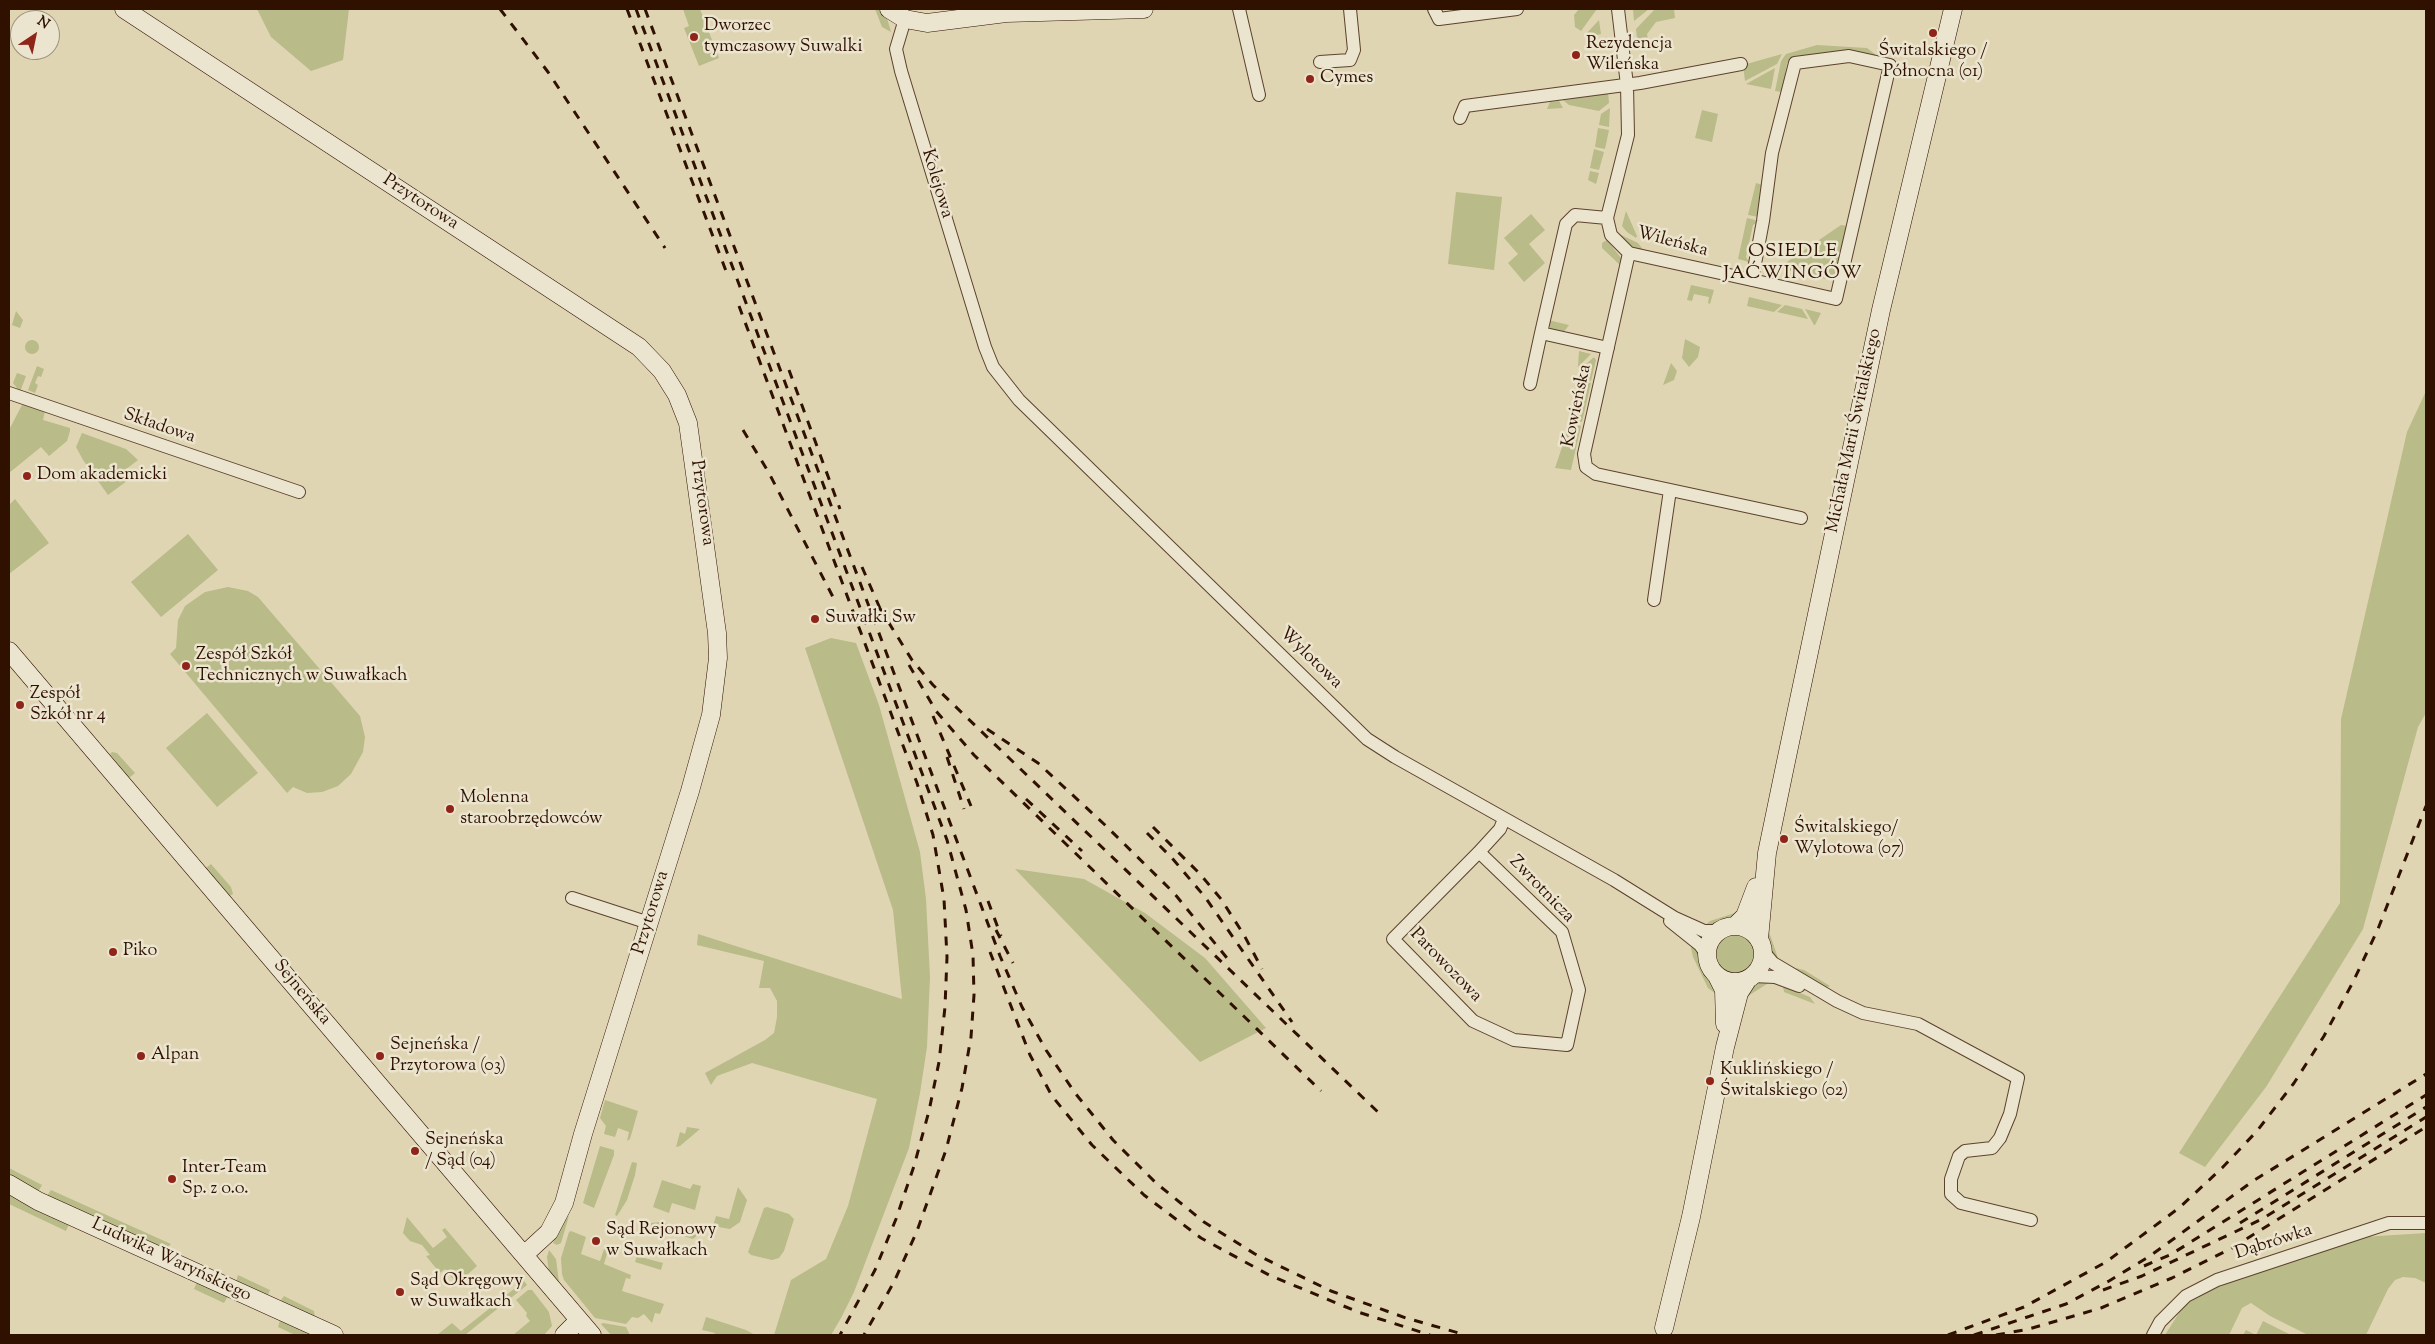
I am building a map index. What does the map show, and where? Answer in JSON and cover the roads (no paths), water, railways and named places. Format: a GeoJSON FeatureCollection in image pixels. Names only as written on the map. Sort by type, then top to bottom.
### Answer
{"type":"FeatureCollection","features":[{"type":"Feature","properties":{"kind":"street","name":"Przytorowa"},"geometry":{"type":"LineString","coordinates":[[124,9],[631,342],[662,371],[678,395],[688,423],[694,453],[714,604],[718,658],[711,716],[650,923],[583,1134],[564,1203],[549,1232],[524,1255]]}},
{"type":"Feature","properties":{"kind":"street"},"geometry":{"type":"LineString","coordinates":[[889,9],[905,19],[927,23],[1006,13],[1144,9]]}},
{"type":"Feature","properties":{"kind":"street"},"geometry":{"type":"LineString","coordinates":[[1239,9],[1259,95]]}},
{"type":"Feature","properties":{"kind":"street"},"geometry":{"type":"LineString","coordinates":[[1320,62],[1350,60],[1354,50],[1350,9]]}},
{"type":"Feature","properties":{"kind":"street"},"geometry":{"type":"LineString","coordinates":[[1434,9],[1439,19],[1517,9]]}},
{"type":"Feature","properties":{"kind":"street"},"geometry":{"type":"LineString","coordinates":[[1530,384],[1540,332],[1566,224],[1575,215],[1607,218],[1628,135],[1627,85],[1618,9]]}},
{"type":"Feature","properties":{"kind":"street","name":"Michała Marii Świtalskiego"},"geometry":{"type":"LineString","coordinates":[[1728,928],[1742,920],[1750,906],[1767,853],[1881,310],[1952,10]]}},
{"type":"Feature","properties":{"kind":"street","name":"Kolejowa"},"geometry":{"type":"LineString","coordinates":[[905,19],[898,38],[898,59],[993,367]]}},
{"type":"Feature","properties":{"kind":"street","name":"Wileńska"},"geometry":{"type":"LineString","coordinates":[[1607,218],[1611,235],[1629,253],[1752,280],[1836,298],[1890,64],[1849,56],[1795,63],[1772,153],[1763,222],[1752,280]]}},
{"type":"Feature","properties":{"kind":"street"},"geometry":{"type":"LineString","coordinates":[[1460,118],[1465,106],[1627,85],[1741,64]]}},
{"type":"Feature","properties":{"kind":"street","name":"Kowieńska"},"geometry":{"type":"LineString","coordinates":[[1629,253],[1584,454],[1586,467],[1596,474],[1801,518]]}},
{"type":"Feature","properties":{"kind":"street"},"geometry":{"type":"LineString","coordinates":[[1540,332],[1608,348]]}},
{"type":"Feature","properties":{"kind":"street","name":"Wylotowa"},"geometry":{"type":"LineString","coordinates":[[993,367],[1019,400],[1367,739],[1395,757],[1620,883],[1655,907],[1688,937],[1700,945],[1707,955]]}},
{"type":"Feature","properties":{"kind":"street","name":"Składowa"},"geometry":{"type":"LineString","coordinates":[[9,393],[299,492]]}},
{"type":"Feature","properties":{"kind":"street"},"geometry":{"type":"LineString","coordinates":[[1654,600],[1670,490]]}},
{"type":"Feature","properties":{"kind":"street","name":"Sejneńska"},"geometry":{"type":"LineString","coordinates":[[9,650],[592,1335]]}},
{"type":"Feature","properties":{"kind":"street","name":"Parowozowa"},"geometry":{"type":"LineString","coordinates":[[1504,819],[1500,829],[1479,852],[1393,939],[1473,1021],[1514,1040],[1567,1045]]}},
{"type":"Feature","properties":{"kind":"street","name":"Zwrotnicza"},"geometry":{"type":"LineString","coordinates":[[1479,852],[1562,932],[1579,990],[1567,1045]]}},
{"type":"Feature","properties":{"kind":"street","name":"Michała Marii Świtalskiego"},"geometry":{"type":"LineString","coordinates":[[1761,945],[1767,853]]}},
{"type":"Feature","properties":{"kind":"street"},"geometry":{"type":"LineString","coordinates":[[572,898],[650,923]]}},
{"type":"Feature","properties":{"kind":"street","name":"Wylotowa"},"geometry":{"type":"LineString","coordinates":[[1655,907],[1704,931],[1728,928]]}},
{"type":"Feature","properties":{"kind":"street"},"geometry":{"type":"LineString","coordinates":[[1725,1046],[1724,990],[1710,967],[1707,955],[1710,941],[1728,928],[1749,929],[1773,963],[1825,995]]}},
{"type":"Feature","properties":{"kind":"street"},"geometry":{"type":"LineString","coordinates":[[1664,1328],[1691,1217],[1725,1046],[1739,993],[1762,962],[1761,945]]}},
{"type":"Feature","properties":{"kind":"street"},"geometry":{"type":"LineString","coordinates":[[1717,976],[1733,982],[1751,978],[1775,977],[1825,995],[1863,1013],[1918,1024],[2018,1078],[2010,1114],[2000,1138],[1992,1148],[1965,1150],[1959,1156],[1951,1179],[1951,1194],[1961,1203],[2031,1220]]}},
{"type":"Feature","properties":{"kind":"street","name":"Ludwika Waryńskiego"},"geometry":{"type":"LineString","coordinates":[[9,1184],[38,1201],[334,1335]]}},
{"type":"Feature","properties":{"kind":"street","name":"Dąbrówka"},"geometry":{"type":"LineString","coordinates":[[2153,1335],[2160,1322],[2186,1296],[2217,1280],[2389,1223],[2426,1223]]}},
{"type":"Feature","properties":{"kind":"street"},"geometry":{"type":"LineString","coordinates":[[564,1335],[580,1320]]}},
{"type":"Feature","properties":{"kind":"railway"},"geometry":{"type":"LineString","coordinates":[[500,9],[548,72],[665,248]]}},
{"type":"Feature","properties":{"kind":"railway"},"geometry":{"type":"LineString","coordinates":[[627,9],[726,271]]}},
{"type":"Feature","properties":{"kind":"railway"},"geometry":{"type":"LineString","coordinates":[[636,9],[947,840],[966,910],[973,955],[974,995],[971,1037],[962,1088],[946,1150],[917,1231],[894,1282],[864,1335]]}},
{"type":"Feature","properties":{"kind":"railway"},"geometry":{"type":"LineString","coordinates":[[645,9],[1000,956],[1022,1007],[1046,1050],[1075,1093],[1113,1140],[1156,1183],[1204,1222],[1255,1254],[1331,1291],[1406,1318],[1466,1335]]}},
{"type":"Feature","properties":{"kind":"railway"},"geometry":{"type":"LineString","coordinates":[[739,306],[917,783],[933,835],[944,899],[947,957],[945,1007],[939,1062],[929,1111],[914,1166],[896,1219],[875,1270],[840,1335]]}},
{"type":"Feature","properties":{"kind":"railway"},"geometry":{"type":"LineString","coordinates":[[789,370],[840,509]]}},
{"type":"Feature","properties":{"kind":"railway"},"geometry":{"type":"LineString","coordinates":[[743,430],[769,473],[834,599]]}},
{"type":"Feature","properties":{"kind":"railway"},"geometry":{"type":"LineString","coordinates":[[862,567],[882,613]]}},
{"type":"Feature","properties":{"kind":"railway"},"geometry":{"type":"LineString","coordinates":[[879,607],[912,660],[933,685],[1380,1114]]}},
{"type":"Feature","properties":{"kind":"railway"},"geometry":{"type":"LineString","coordinates":[[909,665],[936,711],[974,755],[1321,1091]]}},
{"type":"Feature","properties":{"kind":"railway"},"geometry":{"type":"LineString","coordinates":[[933,716],[971,806]]}},
{"type":"Feature","properties":{"kind":"railway"},"geometry":{"type":"LineString","coordinates":[[987,729],[1038,763],[1105,825],[1174,893],[1231,963]]}},
{"type":"Feature","properties":{"kind":"railway"},"geometry":{"type":"LineString","coordinates":[[947,757],[964,809]]}},
{"type":"Feature","properties":{"kind":"railway"},"geometry":{"type":"LineString","coordinates":[[1026,799],[1082,851]]}},
{"type":"Feature","properties":{"kind":"railway"},"geometry":{"type":"LineString","coordinates":[[1948,1335],[2024,1307],[2106,1262],[2179,1208],[2222,1168],[2257,1131],[2294,1083],[2324,1036],[2353,982],[2378,929],[2426,806]]}},
{"type":"Feature","properties":{"kind":"railway"},"geometry":{"type":"LineString","coordinates":[[1153,827],[1200,874],[1221,899],[1244,935],[1262,969]]}},
{"type":"Feature","properties":{"kind":"railway"},"geometry":{"type":"LineString","coordinates":[[1147,833],[1172,858],[1205,897],[1292,1022]]}},
{"type":"Feature","properties":{"kind":"railway"},"geometry":{"type":"LineString","coordinates":[[988,901],[1001,936]]}},
{"type":"Feature","properties":{"kind":"railway"},"geometry":{"type":"LineString","coordinates":[[996,930],[1013,963]]}},
{"type":"Feature","properties":{"kind":"railway"},"geometry":{"type":"LineString","coordinates":[[990,952],[1030,1055],[1052,1096],[1092,1145],[1144,1195],[1201,1238],[1269,1275],[1358,1312],[1430,1335]]}},
{"type":"Feature","properties":{"kind":"railway"},"geometry":{"type":"LineString","coordinates":[[1974,1335],[2066,1304],[2109,1281],[2150,1256],[2253,1181],[2426,1074]]}},
{"type":"Feature","properties":{"kind":"railway"},"geometry":{"type":"LineString","coordinates":[[2144,1266],[2170,1255],[2426,1095]]}},
{"type":"Feature","properties":{"kind":"railway"},"geometry":{"type":"LineString","coordinates":[[2240,1223],[2426,1107]]}},
{"type":"Feature","properties":{"kind":"railway"},"geometry":{"type":"LineString","coordinates":[[2103,1290],[2142,1276],[2262,1219],[2426,1117]]}},
{"type":"Feature","properties":{"kind":"railway"},"geometry":{"type":"LineString","coordinates":[[1996,1335],[2029,1329],[2101,1308],[2172,1278],[2232,1248],[2426,1127]]}},
{"type":"Feature","properties":{"kind":"place","name":"Świtalskiego / Północna (01)"},"geometry":{"type":"Point","coordinates":[1933,33]}},
{"type":"Feature","properties":{"kind":"place","name":"Dworzec tymczasowy Suwalki"},"geometry":{"type":"Point","coordinates":[694,37]}},
{"type":"Feature","properties":{"kind":"place","name":"Rezydencja Wileńska"},"geometry":{"type":"Point","coordinates":[1576,55]}},
{"type":"Feature","properties":{"kind":"place","name":"Cymes"},"geometry":{"type":"Point","coordinates":[1310,79]}},
{"type":"Feature","properties":{"kind":"place","name":"Dom akademicki"},"geometry":{"type":"Point","coordinates":[27,476]}},
{"type":"Feature","properties":{"kind":"place","name":"Suwałki Sw"},"geometry":{"type":"Point","coordinates":[815,619]}},
{"type":"Feature","properties":{"kind":"place","name":"Zespół Szkół Technicznych w Suwałkach"},"geometry":{"type":"Point","coordinates":[186,666]}},
{"type":"Feature","properties":{"kind":"place","name":"Zespół Szkół nr 4"},"geometry":{"type":"Point","coordinates":[20,705]}},
{"type":"Feature","properties":{"kind":"place","name":"Molenna staroobrzędowców"},"geometry":{"type":"Point","coordinates":[450,809]}},
{"type":"Feature","properties":{"kind":"place","name":"Świtalskiego/ Wylotowa (07)"},"geometry":{"type":"Point","coordinates":[1784,839]}},
{"type":"Feature","properties":{"kind":"place","name":"Piko"},"geometry":{"type":"Point","coordinates":[113,952]}},
{"type":"Feature","properties":{"kind":"place","name":"Alpan"},"geometry":{"type":"Point","coordinates":[141,1056]}},
{"type":"Feature","properties":{"kind":"place","name":"Sejneńska / Przytorowa (03)"},"geometry":{"type":"Point","coordinates":[380,1056]}},
{"type":"Feature","properties":{"kind":"place","name":"Kuklińskiego / Świtalskiego (02)"},"geometry":{"type":"Point","coordinates":[1710,1081]}},
{"type":"Feature","properties":{"kind":"place","name":"Sejneńska / Sąd (04)"},"geometry":{"type":"Point","coordinates":[415,1151]}},
{"type":"Feature","properties":{"kind":"place","name":"Inter-Team Sp. z o.o."},"geometry":{"type":"Point","coordinates":[172,1179]}},
{"type":"Feature","properties":{"kind":"place","name":"Sąd Rejonowy w Suwałkach"},"geometry":{"type":"Point","coordinates":[596,1241]}},
{"type":"Feature","properties":{"kind":"place","name":"Sąd Okręgowy w Suwałkach"},"geometry":{"type":"Point","coordinates":[400,1292]}},
{"type":"Feature","properties":{"kind":"district","name":"OSIEDLE JAĆWINGÓW"},"geometry":{"type":"Point","coordinates":[1793,264]}}]}
